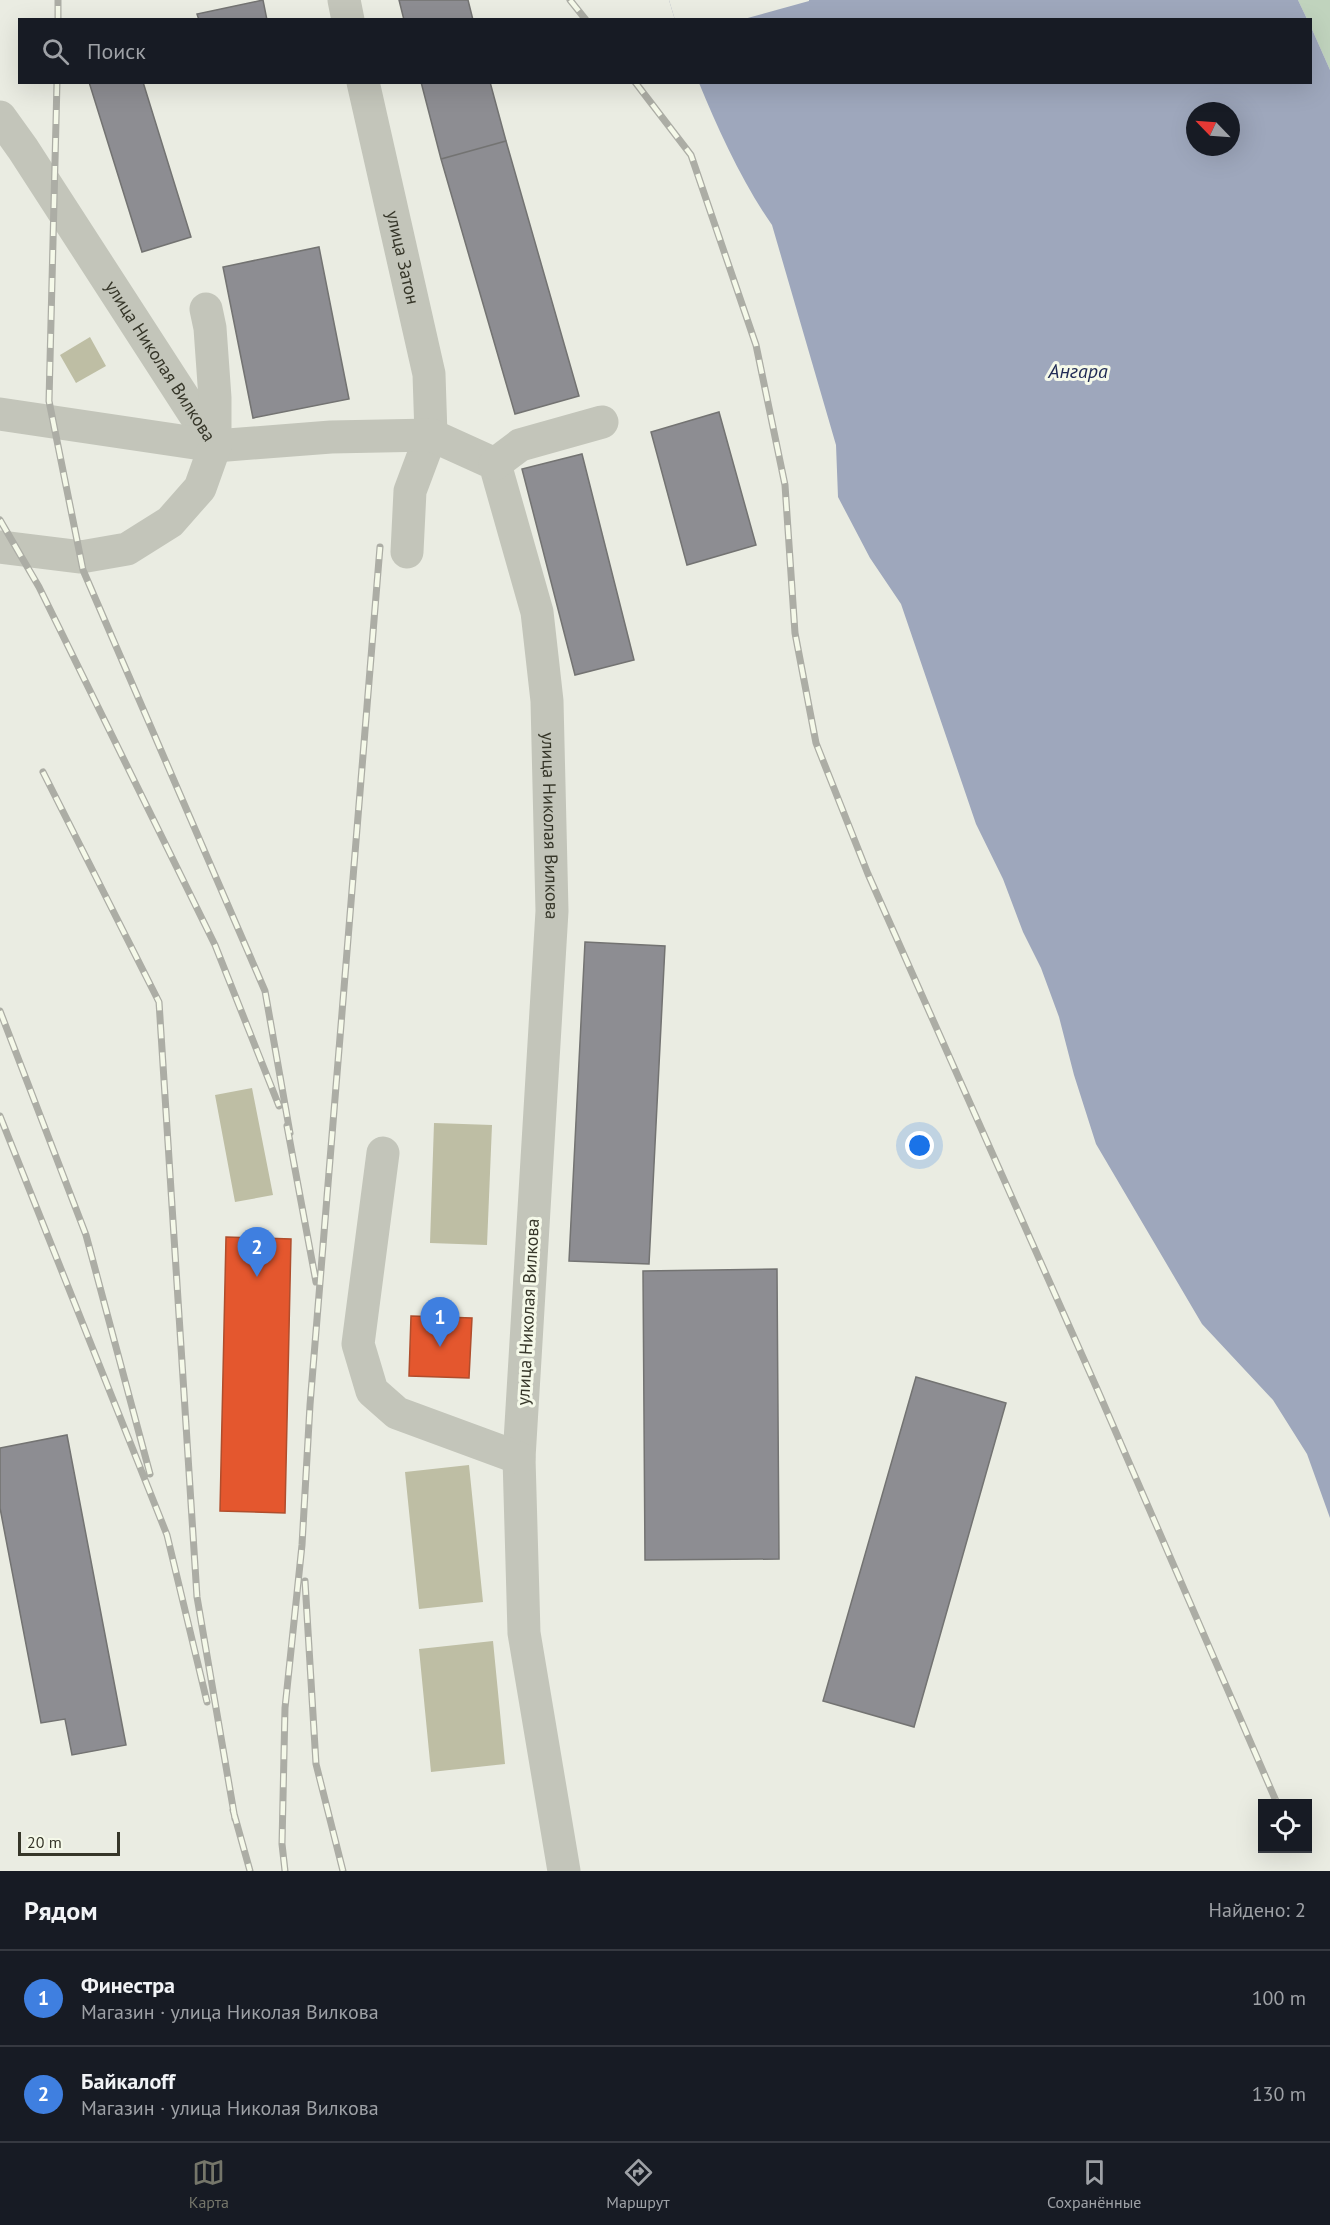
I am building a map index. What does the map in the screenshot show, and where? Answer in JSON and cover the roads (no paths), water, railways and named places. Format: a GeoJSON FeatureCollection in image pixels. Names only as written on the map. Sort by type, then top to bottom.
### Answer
{"type":"FeatureCollection","features":[{"type":"Feature","properties":{"kind":"street"},"geometry":{"type":"LineString","coordinates":[[344,0],[348,18]]}},
{"type":"Feature","properties":{"kind":"street","name":"улица Затон"},"geometry":{"type":"LineString","coordinates":[[363,84],[429,374],[431,435]]}},
{"type":"Feature","properties":{"kind":"street","name":"улица Николая Вилкова"},"geometry":{"type":"LineString","coordinates":[[0,117],[215,446],[331,437],[431,435],[495,464],[537,612],[548,713],[552,911],[519,1458],[524,1633],[564,1871]]}},
{"type":"Feature","properties":{"kind":"street"},"geometry":{"type":"LineString","coordinates":[[0,547],[81,557],[127,549],[170,522],[178,514],[200,488],[215,446],[215,398],[210,328],[206,309]]}},
{"type":"Feature","properties":{"kind":"street"},"geometry":{"type":"LineString","coordinates":[[0,414],[215,446]]}},
{"type":"Feature","properties":{"kind":"street"},"geometry":{"type":"LineString","coordinates":[[495,464],[520,445],[602,422]]}},
{"type":"Feature","properties":{"kind":"street"},"geometry":{"type":"LineString","coordinates":[[407,552],[410,491],[431,435]]}},
{"type":"Feature","properties":{"kind":"street"},"geometry":{"type":"LineString","coordinates":[[383,1153],[358,1344],[372,1391],[397,1413],[519,1458]]}},
{"type":"Feature","properties":{"kind":"water"},"geometry":{"type":"Polygon","coordinates":[[[669,0],[1298,0],[1307,18],[674,18],[669,0]]]}},
{"type":"Feature","properties":{"kind":"water","name":"Ангара"},"geometry":{"type":"Polygon","coordinates":[[[1312,29],[1330,70],[1330,1518],[1307,1454],[1273,1400],[1202,1324],[1096,1144],[1074,1075],[1059,1017],[1003,879],[976,824],[901,604],[870,558],[838,497],[836,445],[772,225],[732,156],[699,84],[1312,84],[1312,29]]]}},
{"type":"Feature","properties":{"kind":"railway"},"geometry":{"type":"LineString","coordinates":[[58,0],[58,18]]}},
{"type":"Feature","properties":{"kind":"railway"},"geometry":{"type":"LineString","coordinates":[[570,0],[584,18]]}},
{"type":"Feature","properties":{"kind":"railway"},"geometry":{"type":"LineString","coordinates":[[57,84],[49,401],[83,570],[265,991],[290,1133]]}},
{"type":"Feature","properties":{"kind":"railway"},"geometry":{"type":"LineString","coordinates":[[637,84],[691,155],[756,345],[785,485],[795,633],[816,743],[868,874],[1098,1391],[1275,1799]]}},
{"type":"Feature","properties":{"kind":"railway"},"geometry":{"type":"LineString","coordinates":[[0,520],[39,587],[215,945],[279,1106]]}},
{"type":"Feature","properties":{"kind":"railway"},"geometry":{"type":"LineString","coordinates":[[285,1871],[282,1844],[285,1708],[302,1545],[310,1405],[380,547]]}},
{"type":"Feature","properties":{"kind":"railway"},"geometry":{"type":"LineString","coordinates":[[43,772],[159,1002],[197,1597],[235,1819]]}},
{"type":"Feature","properties":{"kind":"railway"},"geometry":{"type":"LineString","coordinates":[[0,1011],[86,1235],[150,1474]]}},
{"type":"Feature","properties":{"kind":"railway"},"geometry":{"type":"LineString","coordinates":[[0,1116],[167,1535],[207,1702]]}},
{"type":"Feature","properties":{"kind":"railway"},"geometry":{"type":"LineString","coordinates":[[287,1126],[316,1282]]}},
{"type":"Feature","properties":{"kind":"railway"},"geometry":{"type":"LineString","coordinates":[[305,1581],[316,1764],[343,1871]]}},
{"type":"Feature","properties":{"kind":"railway"},"geometry":{"type":"LineString","coordinates":[[233,1810],[250,1871]]}},
{"type":"Feature","properties":{"kind":"place","name":"Байкалoff"},"geometry":{"type":"Point","coordinates":[257,1277]}},
{"type":"Feature","properties":{"kind":"place","name":"Финестра"},"geometry":{"type":"Point","coordinates":[440,1347]}}]}
